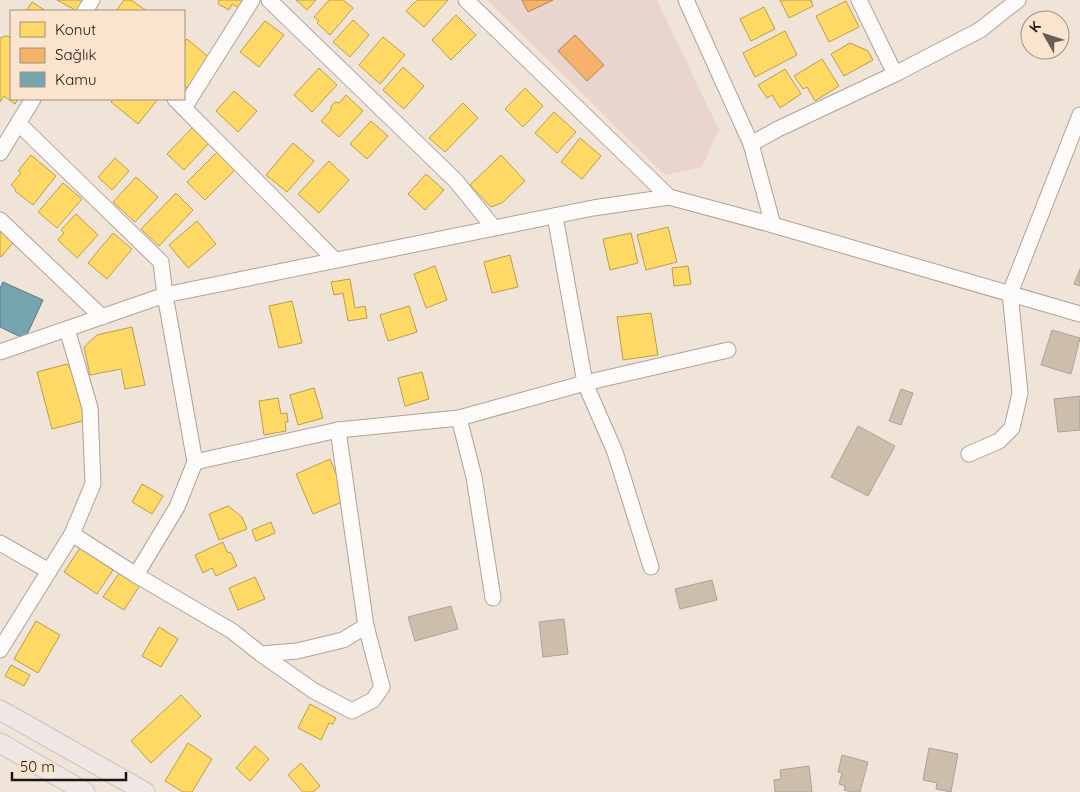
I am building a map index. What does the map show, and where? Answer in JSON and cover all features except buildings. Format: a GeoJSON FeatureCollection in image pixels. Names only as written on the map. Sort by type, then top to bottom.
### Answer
{"type":"FeatureCollection","features":[{"type":"Feature","properties":{"kind":"main road"},"geometry":{"type":"LineString","coordinates":[[0,710],[144,792]]}},
{"type":"Feature","properties":{"kind":"main road"},"geometry":{"type":"LineString","coordinates":[[0,743],[85,792]]}},
{"type":"Feature","properties":{"kind":"street"},"geometry":{"type":"LineString","coordinates":[[185,95],[252,0]]}},
{"type":"Feature","properties":{"kind":"street"},"geometry":{"type":"LineString","coordinates":[[269,0],[456,181],[494,228]]}},
{"type":"Feature","properties":{"kind":"street"},"geometry":{"type":"LineString","coordinates":[[466,0],[669,197]]}},
{"type":"Feature","properties":{"kind":"street"},"geometry":{"type":"LineString","coordinates":[[686,0],[751,144],[773,225]]}},
{"type":"Feature","properties":{"kind":"street"},"geometry":{"type":"LineString","coordinates":[[859,0],[895,74]]}},
{"type":"Feature","properties":{"kind":"street"},"geometry":{"type":"LineString","coordinates":[[751,144],[895,74],[980,30],[1018,0]]}},
{"type":"Feature","properties":{"kind":"street"},"geometry":{"type":"LineString","coordinates":[[0,153],[32,100]]}},
{"type":"Feature","properties":{"kind":"street"},"geometry":{"type":"LineString","coordinates":[[179,103],[335,260]]}},
{"type":"Feature","properties":{"kind":"street"},"geometry":{"type":"LineString","coordinates":[[968,454],[998,441],[1012,428],[1020,393],[1010,293],[1080,115]]}},
{"type":"Feature","properties":{"kind":"street"},"geometry":{"type":"LineString","coordinates":[[18,124],[161,262],[165,295],[195,462],[177,507],[136,574]]}},
{"type":"Feature","properties":{"kind":"street"},"geometry":{"type":"LineString","coordinates":[[0,352],[165,295],[593,208],[669,197],[773,225],[1080,314]]}},
{"type":"Feature","properties":{"kind":"street"},"geometry":{"type":"LineString","coordinates":[[555,216],[585,383],[615,452],[651,567]]}},
{"type":"Feature","properties":{"kind":"street"},"geometry":{"type":"LineString","coordinates":[[0,220],[102,317]]}},
{"type":"Feature","properties":{"kind":"street"},"geometry":{"type":"LineString","coordinates":[[0,650],[72,534],[93,484],[90,408],[67,329]]}},
{"type":"Feature","properties":{"kind":"street"},"geometry":{"type":"LineString","coordinates":[[195,462],[338,430],[459,418],[585,383],[728,350]]}},
{"type":"Feature","properties":{"kind":"street"},"geometry":{"type":"LineString","coordinates":[[459,418],[474,477],[493,598]]}},
{"type":"Feature","properties":{"kind":"street"},"geometry":{"type":"LineString","coordinates":[[72,534],[232,631],[314,691],[352,711],[373,700],[382,687],[366,626],[338,430]]}},
{"type":"Feature","properties":{"kind":"street"},"geometry":{"type":"LineString","coordinates":[[0,543],[49,571]]}},
{"type":"Feature","properties":{"kind":"street"},"geometry":{"type":"LineString","coordinates":[[261,654],[297,651],[343,640],[366,626]]}},
{"type":"Feature","properties":{"kind":"shaded area"},"geometry":{"type":"Polygon","coordinates":[[[487,0],[657,0],[719,130],[702,167],[665,175],[487,0]]]}}]}
